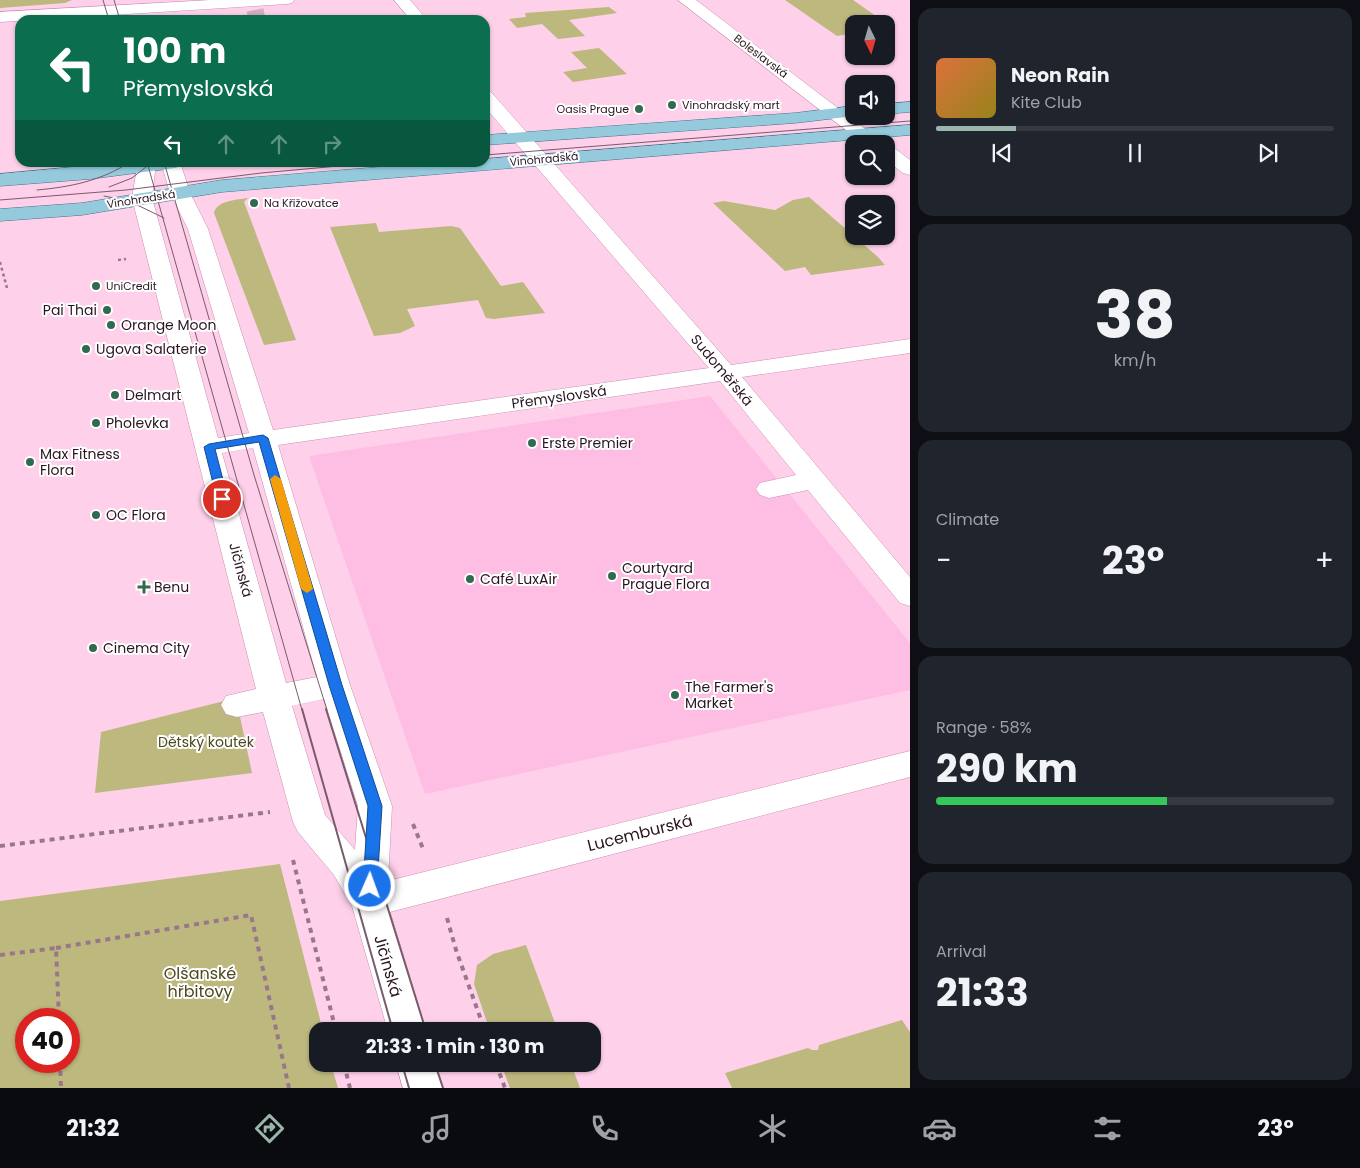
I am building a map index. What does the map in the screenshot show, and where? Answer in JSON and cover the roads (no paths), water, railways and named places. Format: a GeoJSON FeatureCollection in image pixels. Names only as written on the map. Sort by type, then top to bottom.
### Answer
{"type":"FeatureCollection","features":[{"type":"Feature","properties":{"kind":"main road"},"geometry":{"type":"LineString","coordinates":[[895,108],[910,107]]}},
{"type":"Feature","properties":{"kind":"main road","name":"Vinohradská"},"geometry":{"type":"LineString","coordinates":[[490,153],[845,112]]}},
{"type":"Feature","properties":{"kind":"main road","name":"Vinohradská"},"geometry":{"type":"LineString","coordinates":[[888,135],[910,130]]}},
{"type":"Feature","properties":{"kind":"main road","name":"Vinohradská"},"geometry":{"type":"LineString","coordinates":[[490,141],[530,148],[845,140]]}},
{"type":"Feature","properties":{"kind":"main road"},"geometry":{"type":"LineString","coordinates":[[0,180],[90,173],[127,167]]}},
{"type":"Feature","properties":{"kind":"main road","name":"Vinohradská"},"geometry":{"type":"LineString","coordinates":[[0,215],[82,209],[222,186],[376,167]]}},
{"type":"Feature","properties":{"kind":"street"},"geometry":{"type":"LineString","coordinates":[[32,15],[111,10],[254,6],[287,0]]}},
{"type":"Feature","properties":{"kind":"street"},"geometry":{"type":"LineString","coordinates":[[402,0],[415,15]]}},
{"type":"Feature","properties":{"kind":"street","name":"Boleslavská"},"geometry":{"type":"LineString","coordinates":[[686,0],[865,135]]}},
{"type":"Feature","properties":{"kind":"street"},"geometry":{"type":"LineString","coordinates":[[0,17],[15,16]]}},
{"type":"Feature","properties":{"kind":"street","name":"Sudoměřská"},"geometry":{"type":"LineString","coordinates":[[490,102],[726,373],[910,596]]}},
{"type":"Feature","properties":{"kind":"street"},"geometry":{"type":"LineString","coordinates":[[895,158],[910,169]]}},
{"type":"Feature","properties":{"kind":"street","name":"Jičínská"},"geometry":{"type":"LineString","coordinates":[[146,167],[142,198],[274,697],[310,822],[346,864],[369,902],[404,1022]]}},
{"type":"Feature","properties":{"kind":"street","name":"Jičínská"},"geometry":{"type":"LineString","coordinates":[[171,167],[180,192],[198,229],[263,438],[335,685],[375,806],[369,902]]}},
{"type":"Feature","properties":{"kind":"street","name":"Přemyslovská"},"geometry":{"type":"LineString","coordinates":[[209,447],[910,346]]}},
{"type":"Feature","properties":{"kind":"street"},"geometry":{"type":"LineString","coordinates":[[770,489],[814,480]]}},
{"type":"Feature","properties":{"kind":"street"},"geometry":{"type":"LineString","coordinates":[[237,705],[335,685]]}},
{"type":"Feature","properties":{"kind":"street","name":"Lucemburská"},"geometry":{"type":"LineString","coordinates":[[369,902],[910,764]]}},
{"type":"Feature","properties":{"kind":"street"},"geometry":{"type":"LineString","coordinates":[[418,1072],[423,1088]]}},
{"type":"Feature","properties":{"kind":"tunnel"},"geometry":{"type":"LineString","coordinates":[[255,10],[256,15]]}},
{"type":"Feature","properties":{"kind":"tram line"},"geometry":{"type":"LineString","coordinates":[[103,0],[108,15]]}},
{"type":"Feature","properties":{"kind":"tram line"},"geometry":{"type":"LineString","coordinates":[[114,0],[118,15]]}},
{"type":"Feature","properties":{"kind":"tram line"},"geometry":{"type":"LineString","coordinates":[[490,155],[910,121]]}},
{"type":"Feature","properties":{"kind":"tram line"},"geometry":{"type":"LineString","coordinates":[[37,190],[85,182],[122,167]]}},
{"type":"Feature","properties":{"kind":"tram line"},"geometry":{"type":"LineString","coordinates":[[109,187],[132,178],[146,167]]}},
{"type":"Feature","properties":{"kind":"tram line"},"geometry":{"type":"LineString","coordinates":[[148,167],[154,186]]}},
{"type":"Feature","properties":{"kind":"tram line"},"geometry":{"type":"LineString","coordinates":[[165,167],[170,184]]}},
{"type":"Feature","properties":{"kind":"tram line"},"geometry":{"type":"LineString","coordinates":[[170,184],[328,167]]}},
{"type":"Feature","properties":{"kind":"tram line"},"geometry":{"type":"LineString","coordinates":[[154,186],[170,184]]}},
{"type":"Feature","properties":{"kind":"tram line"},"geometry":{"type":"LineString","coordinates":[[170,184],[254,475],[327,710]]}},
{"type":"Feature","properties":{"kind":"tram line"},"geometry":{"type":"LineString","coordinates":[[0,200],[154,186]]}},
{"type":"Feature","properties":{"kind":"tram line"},"geometry":{"type":"LineString","coordinates":[[154,186],[163,217]]}},
{"type":"Feature","properties":{"kind":"tram line"},"geometry":{"type":"LineString","coordinates":[[104,196],[129,201],[163,217]]}},
{"type":"Feature","properties":{"kind":"tram line"},"geometry":{"type":"LineString","coordinates":[[163,217],[302,710]]}},
{"type":"Feature","properties":{"kind":"tram line"},"geometry":{"type":"LineString","coordinates":[[302,709],[390,1022]]}},
{"type":"Feature","properties":{"kind":"tram line"},"geometry":{"type":"LineString","coordinates":[[326,709],[423,1022]]}},
{"type":"Feature","properties":{"kind":"tram line"},"geometry":{"type":"LineString","coordinates":[[404,1072],[409,1088]]}},
{"type":"Feature","properties":{"kind":"tram line"},"geometry":{"type":"LineString","coordinates":[[438,1072],[443,1088]]}},
{"type":"Feature","properties":{"kind":"place","name":"Vinohradský mart"},"geometry":{"type":"Point","coordinates":[672,105]}},
{"type":"Feature","properties":{"kind":"place","name":"Oasis Prague"},"geometry":{"type":"Point","coordinates":[639,109]}},
{"type":"Feature","properties":{"kind":"place","name":"Na Křižovatce"},"geometry":{"type":"Point","coordinates":[254,203]}},
{"type":"Feature","properties":{"kind":"place","name":"UniCredit"},"geometry":{"type":"Point","coordinates":[96,286]}},
{"type":"Feature","properties":{"kind":"place","name":"Pai Thai"},"geometry":{"type":"Point","coordinates":[107,310]}},
{"type":"Feature","properties":{"kind":"place","name":"Orange Moon"},"geometry":{"type":"Point","coordinates":[111,325]}},
{"type":"Feature","properties":{"kind":"place","name":"Ugova Salaterie"},"geometry":{"type":"Point","coordinates":[86,349]}},
{"type":"Feature","properties":{"kind":"place","name":"Delmart"},"geometry":{"type":"Point","coordinates":[115,395]}},
{"type":"Feature","properties":{"kind":"place","name":"Pholevka"},"geometry":{"type":"Point","coordinates":[96,423]}},
{"type":"Feature","properties":{"kind":"place","name":"Erste Premier"},"geometry":{"type":"Point","coordinates":[532,443]}},
{"type":"Feature","properties":{"kind":"place","name":"Max Fitness Flora"},"geometry":{"type":"Point","coordinates":[30,462]}},
{"type":"Feature","properties":{"kind":"place","name":"OC Flora"},"geometry":{"type":"Point","coordinates":[96,515]}},
{"type":"Feature","properties":{"kind":"place","name":"Courtyard Prague Flora"},"geometry":{"type":"Point","coordinates":[612,576]}},
{"type":"Feature","properties":{"kind":"place","name":"Café LuxAir"},"geometry":{"type":"Point","coordinates":[470,579]}},
{"type":"Feature","properties":{"kind":"place","name":"Benu"},"geometry":{"type":"Point","coordinates":[144,587]}},
{"type":"Feature","properties":{"kind":"place","name":"Cinema City"},"geometry":{"type":"Point","coordinates":[93,648]}},
{"type":"Feature","properties":{"kind":"place","name":"The Farmer's Market"},"geometry":{"type":"Point","coordinates":[675,695]}},
{"type":"Feature","properties":{"kind":"park label","name":"Dětský koutek"},"geometry":{"type":"Point","coordinates":[206,742]}},
{"type":"Feature","properties":{"kind":"park label","name":"Olšanské hřbitovy"},"geometry":{"type":"Point","coordinates":[200,982]}}]}
